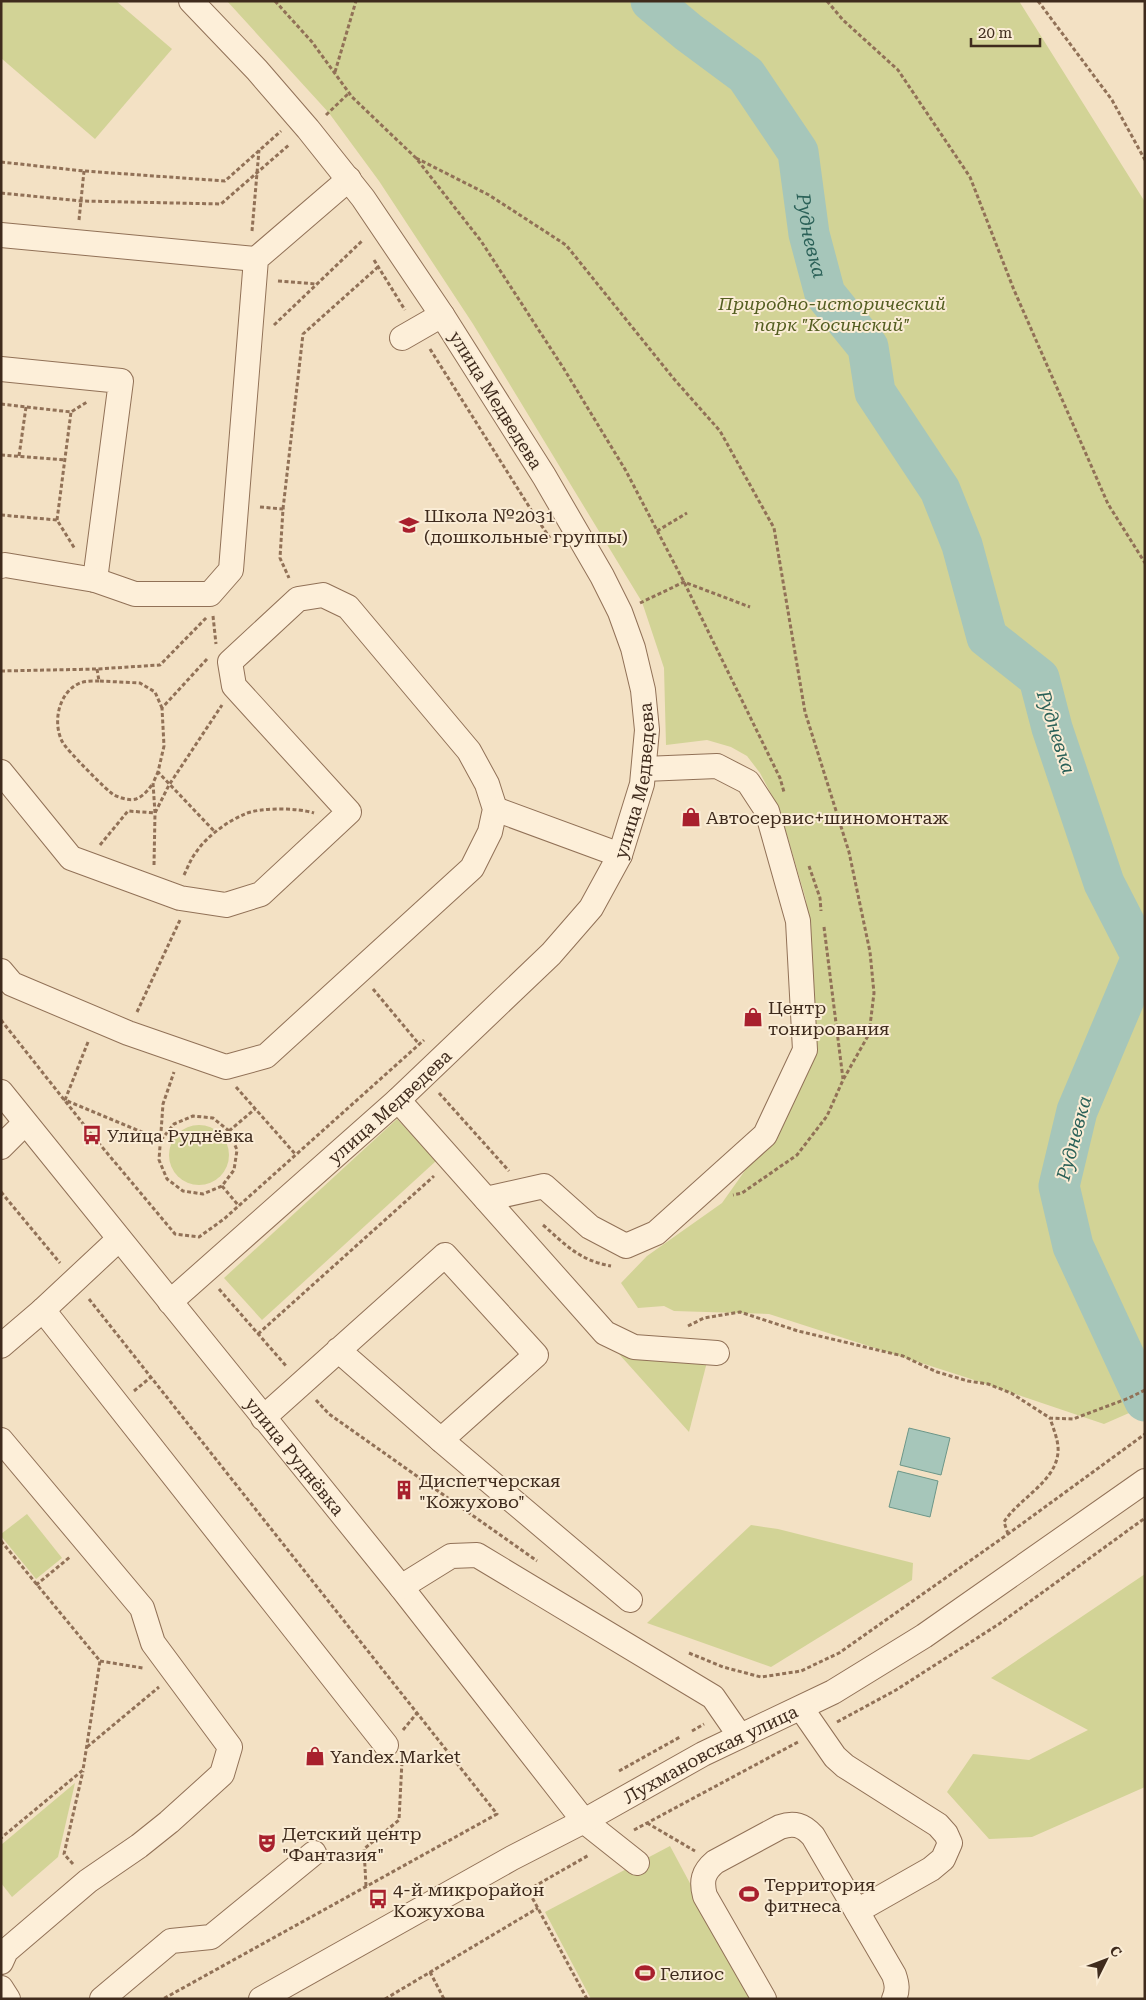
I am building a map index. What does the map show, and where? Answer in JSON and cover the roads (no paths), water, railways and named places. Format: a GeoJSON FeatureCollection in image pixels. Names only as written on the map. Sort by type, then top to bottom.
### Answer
{"type":"FeatureCollection","features":[{"type":"Feature","properties":{"kind":"street","name":"улица Медведева"},"geometry":{"type":"LineString","coordinates":[[170,1302],[398,1100],[551,954],[591,908],[620,855],[642,784],[647,730],[644,690],[633,648],[620,612],[602,576],[544,476],[442,315],[349,180],[258,70],[191,1]]}},
{"type":"Feature","properties":{"kind":"street"},"geometry":{"type":"LineString","coordinates":[[1,566],[5,565],[95,580],[135,594],[210,594],[231,570],[253,265],[349,180]]}},
{"type":"Feature","properties":{"kind":"street"},"geometry":{"type":"LineString","coordinates":[[1,235],[76,242],[253,265]]}},
{"type":"Feature","properties":{"kind":"street"},"geometry":{"type":"LineString","coordinates":[[409,334],[442,315]]}},
{"type":"Feature","properties":{"kind":"street"},"geometry":{"type":"LineString","coordinates":[[1,369],[121,381],[95,580]]}},
{"type":"Feature","properties":{"kind":"street"},"geometry":{"type":"LineString","coordinates":[[1,772],[71,858],[172,894],[226,905],[261,894],[349,812],[234,686],[230,662],[298,599],[323,595],[348,607],[469,750],[487,784],[496,809],[490,832],[472,868],[266,1056],[226,1067],[128,1033],[5,983]]}},
{"type":"Feature","properties":{"kind":"street"},"geometry":{"type":"LineString","coordinates":[[486,1199],[544,1186],[590,1227],[626,1246],[656,1233],[765,1135],[805,1050],[798,921],[767,811],[748,782],[717,766],[644,768]]}},
{"type":"Feature","properties":{"kind":"street"},"geometry":{"type":"LineString","coordinates":[[496,809],[620,855]]}},
{"type":"Feature","properties":{"kind":"street","name":"улица Руднёвка"},"geometry":{"type":"LineString","coordinates":[[1,1092],[401,1587],[584,1821],[637,1863]]}},
{"type":"Feature","properties":{"kind":"street"},"geometry":{"type":"LineString","coordinates":[[398,1100],[605,1333],[634,1347],[717,1353]]}},
{"type":"Feature","properties":{"kind":"street"},"geometry":{"type":"LineString","coordinates":[[1,1146],[26,1123]]}},
{"type":"Feature","properties":{"kind":"street"},"geometry":{"type":"LineString","coordinates":[[1,1346],[119,1240]]}},
{"type":"Feature","properties":{"kind":"street"},"geometry":{"type":"LineString","coordinates":[[263,1418],[445,1255],[536,1355],[441,1440]]}},
{"type":"Feature","properties":{"kind":"street"},"geometry":{"type":"LineString","coordinates":[[43,1310],[397,1745]]}},
{"type":"Feature","properties":{"kind":"street"},"geometry":{"type":"LineString","coordinates":[[338,1350],[630,1600]]}},
{"type":"Feature","properties":{"kind":"street"},"geometry":{"type":"LineString","coordinates":[[1,1440],[142,1608],[153,1643],[230,1748],[222,1774],[169,1822],[139,1846],[88,1881],[6,1952],[1,1962]]}},
{"type":"Feature","properties":{"kind":"street","name":"Лухмановская улица"},"geometry":{"type":"LineString","coordinates":[[261,1999],[512,1858],[584,1821],[703,1754],[834,1692],[902,1650],[1145,1481]]}},
{"type":"Feature","properties":{"kind":"street"},"geometry":{"type":"LineString","coordinates":[[401,1587],[451,1556],[477,1555],[713,1697],[740,1736]]}},
{"type":"Feature","properties":{"kind":"street"},"geometry":{"type":"LineString","coordinates":[[801,1708],[835,1757],[845,1766],[938,1825],[946,1834],[950,1843],[949,1850],[943,1859],[931,1868],[857,1911]]}},
{"type":"Feature","properties":{"kind":"street"},"geometry":{"type":"LineString","coordinates":[[764,1999],[705,1896],[702,1887],[703,1877],[707,1869],[715,1862],[789,1824],[807,1829],[813,1836],[894,1975],[897,1984],[894,1999]]}},
{"type":"Feature","properties":{"kind":"street"},"geometry":{"type":"LineString","coordinates":[[102,1999],[171,1941],[211,1937],[314,1853]]}},
{"type":"Feature","properties":{"kind":"street"},"geometry":{"type":"LineString","coordinates":[[1,1988],[8,1999]]}},
{"type":"Feature","properties":{"kind":"waterway","name":"Рудневка"},"geometry":{"type":"LineString","coordinates":[[651,1],[688,32],[746,75],[798,152],[809,234],[825,294],[868,347],[875,392],[940,490],[962,545],[987,637],[1039,678],[1052,728],[1104,883],[1142,957],[1077,1111],[1059,1186],[1073,1246],[1145,1401]]}},
{"type":"Feature","properties":{"kind":"place","name":"Школа №2031 (дошкольные группы)"},"geometry":{"type":"Point","coordinates":[409,525]}},
{"type":"Feature","properties":{"kind":"place","name":"Автосервис+шиномонтаж"},"geometry":{"type":"Point","coordinates":[691,817]}},
{"type":"Feature","properties":{"kind":"place","name":"Центр тонирования"},"geometry":{"type":"Point","coordinates":[753,1017]}},
{"type":"Feature","properties":{"kind":"place","name":"Улица Руднёвка"},"geometry":{"type":"Point","coordinates":[92,1135]}},
{"type":"Feature","properties":{"kind":"place","name":"Диспетчерская \"Кожухово\""},"geometry":{"type":"Point","coordinates":[404,1490]}},
{"type":"Feature","properties":{"kind":"place","name":"Yandex.Market"},"geometry":{"type":"Point","coordinates":[315,1756]}},
{"type":"Feature","properties":{"kind":"place","name":"Детский центр \"Фантазия\""},"geometry":{"type":"Point","coordinates":[267,1843]}},
{"type":"Feature","properties":{"kind":"place","name":"Территория фитнеса"},"geometry":{"type":"Point","coordinates":[749,1894]}},
{"type":"Feature","properties":{"kind":"place","name":"4-й микрорайон Кожухова"},"geometry":{"type":"Point","coordinates":[378,1899]}},
{"type":"Feature","properties":{"kind":"place","name":"Гелиос"},"geometry":{"type":"Point","coordinates":[645,1973]}},
{"type":"Feature","properties":{"kind":"park label","name":"Природно-исторический парк \"Косинский\""},"geometry":{"type":"Point","coordinates":[832,313]}}]}
